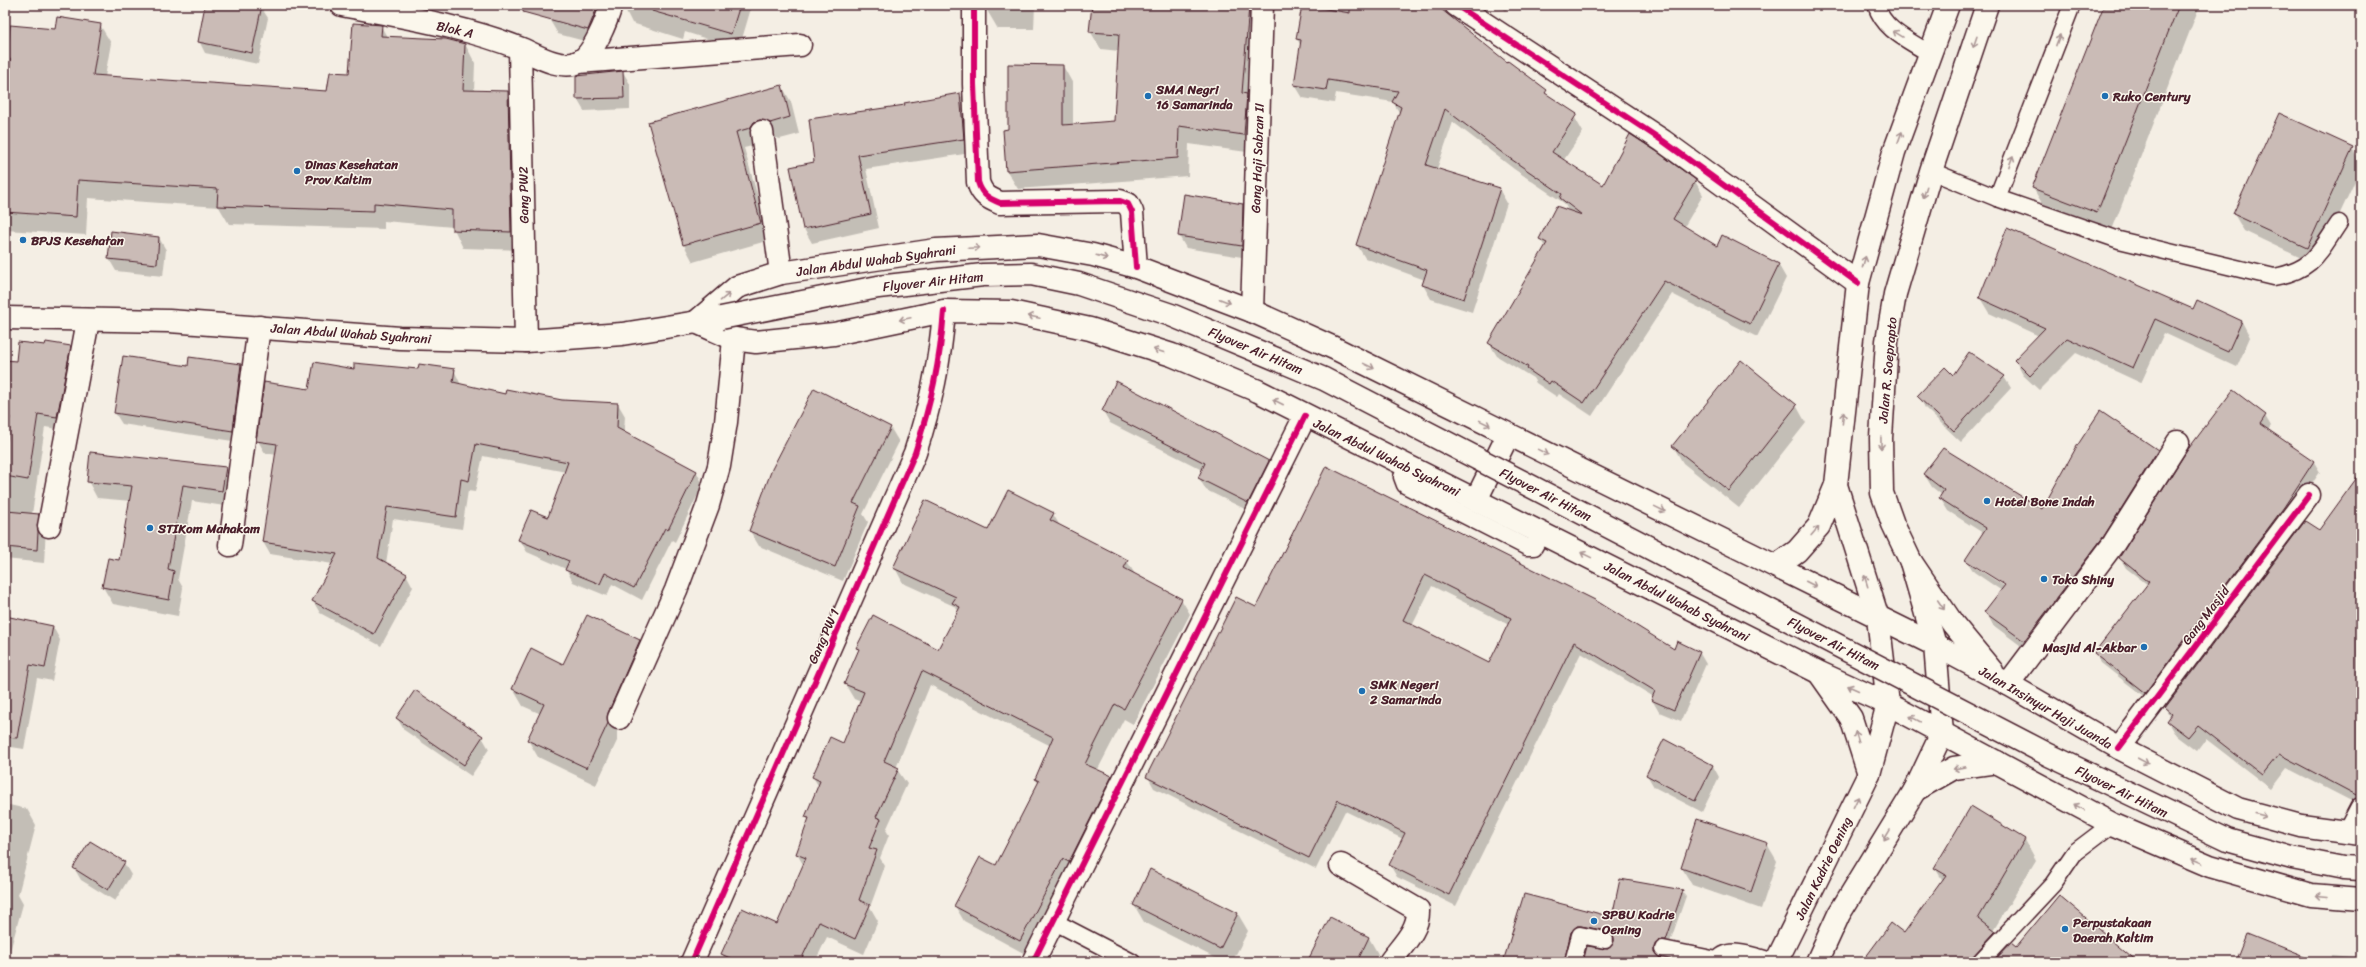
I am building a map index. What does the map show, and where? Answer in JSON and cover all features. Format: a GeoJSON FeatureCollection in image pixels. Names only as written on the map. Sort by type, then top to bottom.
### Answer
{"type":"FeatureCollection","features":[{"type":"Feature","properties":{"kind":"main road","name":"Blok A"},"geometry":{"type":"LineString","coordinates":[[342,5],[473,32],[548,61],[568,65],[578,62],[800,45]]}},
{"type":"Feature","properties":{"kind":"main road"},"geometry":{"type":"LineString","coordinates":[[578,62],[587,56],[594,44],[611,5]]}},
{"type":"Feature","properties":{"kind":"main road"},"geometry":{"type":"LineString","coordinates":[[974,5],[974,84],[978,182],[980,191],[988,198],[1000,203],[1120,201],[1128,204],[1132,212],[1136,267]]}},
{"type":"Feature","properties":{"kind":"main road","name":"Gang Haji Sabran II"},"geometry":{"type":"LineString","coordinates":[[1252,311],[1262,5]]}},
{"type":"Feature","properties":{"kind":"main road"},"geometry":{"type":"LineString","coordinates":[[1456,5],[1663,141],[1858,283]]}},
{"type":"Feature","properties":{"kind":"main road"},"geometry":{"type":"LineString","coordinates":[[1776,566],[1796,551],[1819,526],[1836,485],[1858,283],[1894,152],[1948,5]]}},
{"type":"Feature","properties":{"kind":"main road","name":"Jalan R. Soeprapto"},"geometry":{"type":"LineString","coordinates":[[1942,733],[1935,645],[1911,562],[1893,524],[1882,492],[1881,438],[1887,341],[1895,294],[1931,171],[1988,5]]}},
{"type":"Feature","properties":{"kind":"main road","name":"Gang PW2"},"geometry":{"type":"LineString","coordinates":[[520,49],[526,341]]}},
{"type":"Feature","properties":{"kind":"main road"},"geometry":{"type":"LineString","coordinates":[[762,132],[780,273]]}},
{"type":"Feature","properties":{"kind":"main road","name":"Jalan Abdul Wahab Syahrani"},"geometry":{"type":"LineString","coordinates":[[5,318],[169,322],[259,327],[400,338],[526,341],[622,334],[696,322],[737,288],[780,273],[936,250],[1038,245],[1093,255],[1136,267],[1252,311],[1334,348],[1776,566],[1878,618]]}},
{"type":"Feature","properties":{"kind":"main road","name":"Flyover Air Hitam"},"geometry":{"type":"LineString","coordinates":[[696,322],[878,287],[983,275],[1031,274],[1079,284],[1171,315],[1324,379],[2042,751],[2165,812],[2227,840],[2292,858],[2342,868],[2361,869]]}},
{"type":"Feature","properties":{"kind":"main road","name":"Jalan Abdul Wahab Syahrani"},"geometry":{"type":"LineString","coordinates":[[696,322],[734,339],[756,342],[834,334],[944,311],[1011,312],[1090,329],[1172,355],[1258,392],[1820,673],[1888,704],[1942,733]]}},
{"type":"Feature","properties":{"kind":"main road","name":"Gang PW 1"},"geometry":{"type":"LineString","coordinates":[[692,962],[915,453],[932,400],[938,368],[944,311]]}},
{"type":"Feature","properties":{"kind":"main road"},"geometry":{"type":"LineString","coordinates":[[49,526],[88,321]]}},
{"type":"Feature","properties":{"kind":"main road"},"geometry":{"type":"LineString","coordinates":[[230,545],[259,327]]}},
{"type":"Feature","properties":{"kind":"main road"},"geometry":{"type":"LineString","coordinates":[[619,718],[676,590],[708,505],[720,466],[734,339]]}},
{"type":"Feature","properties":{"kind":"main road"},"geometry":{"type":"LineString","coordinates":[[1033,962],[1305,416]]}},
{"type":"Feature","properties":{"kind":"main road"},"geometry":{"type":"LineString","coordinates":[[1476,500],[1508,434]]}},
{"type":"Feature","properties":{"kind":"main road"},"geometry":{"type":"LineString","coordinates":[[1911,562],[1953,624],[2004,682],[2114,543],[2178,442]]}},
{"type":"Feature","properties":{"kind":"main road"},"geometry":{"type":"LineString","coordinates":[[1836,485],[1878,618],[1888,704]]}},
{"type":"Feature","properties":{"kind":"main road","name":"Gang Masjid"},"geometry":{"type":"LineString","coordinates":[[2119,748],[2309,495]]}},
{"type":"Feature","properties":{"kind":"main road","name":"Jalan Insinyur Haji Juanda"},"geometry":{"type":"LineString","coordinates":[[1878,618],[1935,645],[2004,682],[2119,748],[2238,809],[2301,826],[2355,833]]}},
{"type":"Feature","properties":{"kind":"main road"},"geometry":{"type":"LineString","coordinates":[[1820,673],[1851,718],[1869,774]]}},
{"type":"Feature","properties":{"kind":"main road","name":"Jalan Kadrie Oening"},"geometry":{"type":"LineString","coordinates":[[1776,962],[1869,774],[1888,704]]}},
{"type":"Feature","properties":{"kind":"main road"},"geometry":{"type":"LineString","coordinates":[[1817,962],[1839,914],[1915,790],[1942,733],[2112,824],[2210,866],[2311,895],[2361,899]]}},
{"type":"Feature","properties":{"kind":"main road"},"geometry":{"type":"LineString","coordinates":[[1915,790],[1954,768],[1998,762]]}},
{"type":"Feature","properties":{"kind":"main road"},"geometry":{"type":"LineString","coordinates":[[2355,833],[2361,809]]}},
{"type":"Feature","properties":{"kind":"main road"},"geometry":{"type":"LineString","coordinates":[[1341,865],[1418,910],[1418,920],[1414,928],[1390,962]]}},
{"type":"Feature","properties":{"kind":"lane"},"geometry":{"type":"LineString","coordinates":[[1876,5],[1880,18],[1888,27],[1930,54]]}},
{"type":"Feature","properties":{"kind":"lane"},"geometry":{"type":"LineString","coordinates":[[1996,198],[2072,5]]}},
{"type":"Feature","properties":{"kind":"lane"},"geometry":{"type":"LineString","coordinates":[[1931,171],[1996,198],[2119,240],[2274,277],[2293,274],[2314,261],[2339,223]]}},
{"type":"Feature","properties":{"kind":"lane"},"geometry":{"type":"LineString","coordinates":[[1407,466],[1402,477],[1406,485],[1527,547],[1534,547],[1542,533]]}},
{"type":"Feature","properties":{"kind":"lane"},"geometry":{"type":"LineString","coordinates":[[1980,962],[2053,884],[2075,852],[2112,824]]}},
{"type":"Feature","properties":{"kind":"lane"},"geometry":{"type":"LineString","coordinates":[[1053,921],[1132,962]]}},
{"type":"Feature","properties":{"kind":"lane"},"geometry":{"type":"LineString","coordinates":[[1573,962],[1580,935],[1605,940]]}},
{"type":"Feature","properties":{"kind":"lane"},"geometry":{"type":"LineString","coordinates":[[1663,949],[1717,961],[1732,952],[1776,962]]}},
{"type":"Feature","properties":{"kind":"building"},"geometry":{"type":"Polygon","coordinates":[[[205,5],[262,5],[252,53],[198,42],[205,5]]]}},
{"type":"Feature","properties":{"kind":"building"},"geometry":{"type":"Polygon","coordinates":[[[524,5],[598,5],[588,30],[523,12],[524,5]]]}},
{"type":"Feature","properties":{"kind":"building"},"geometry":{"type":"Polygon","coordinates":[[[653,5],[740,5],[731,34],[652,11],[653,5]]]}},
{"type":"Feature","properties":{"kind":"building"},"geometry":{"type":"Polygon","coordinates":[[[1092,5],[1249,6],[1242,93],[1247,94],[1244,135],[1179,126],[1178,158],[1006,171],[1003,130],[1008,129],[1008,64],[1063,65],[1063,125],[1114,121],[1119,34],[1089,32],[1092,5]]]}},
{"type":"Feature","properties":{"kind":"building"},"geometry":{"type":"Polygon","coordinates":[[[1302,5],[1350,13],[1350,5],[1436,5],[1507,62],[1508,61],[1547,90],[1545,93],[1577,114],[1552,152],[1603,185],[1630,134],[1656,151],[1696,180],[1673,219],[1717,246],[1722,235],[1779,264],[1750,324],[1664,281],[1584,403],[1551,381],[1549,384],[1527,369],[1528,367],[1488,343],[1547,243],[1539,239],[1556,206],[1582,215],[1560,198],[1562,194],[1505,155],[1445,109],[1426,165],[1500,188],[1464,299],[1422,285],[1427,270],[1356,245],[1401,107],[1392,102],[1398,91],[1328,80],[1326,90],[1294,85],[1301,40],[1296,39],[1302,5]]]}},
{"type":"Feature","properties":{"kind":"building","name":"Ruko Century"},"geometry":{"type":"Polygon","coordinates":[[[2104,5],[2179,5],[2097,213],[2032,188],[2104,5]]]}},
{"type":"Feature","properties":{"kind":"building"},"geometry":{"type":"Polygon","coordinates":[[[57,17],[101,24],[93,75],[327,91],[330,72],[349,73],[353,23],[382,25],[381,36],[446,39],[465,44],[463,90],[508,91],[511,232],[452,230],[452,210],[374,203],[374,211],[217,206],[218,189],[78,180],[76,217],[5,212],[5,148],[10,59],[7,58],[10,25],[55,29],[57,17]]]}},
{"type":"Feature","properties":{"kind":"building"},"geometry":{"type":"Polygon","coordinates":[[[623,71],[624,98],[576,99],[576,76],[623,71]]]}},
{"type":"Feature","properties":{"kind":"building"},"geometry":{"type":"Polygon","coordinates":[[[782,85],[790,117],[770,123],[760,120],[754,122],[750,128],[736,132],[761,223],[683,245],[648,122],[782,85]]]}},
{"type":"Feature","properties":{"kind":"building"},"geometry":{"type":"Polygon","coordinates":[[[960,93],[964,139],[858,155],[871,214],[803,229],[790,167],[814,162],[809,119],[905,105],[904,103],[960,93]]]}},
{"type":"Feature","properties":{"kind":"building"},"geometry":{"type":"Polygon","coordinates":[[[2279,113],[2353,147],[2307,248],[2233,214],[2279,113]]]}},
{"type":"Feature","properties":{"kind":"building"},"geometry":{"type":"Polygon","coordinates":[[[1184,194],[1243,204],[1242,246],[1178,236],[1184,194]]]}},
{"type":"Feature","properties":{"kind":"building"},"geometry":{"type":"Polygon","coordinates":[[[2007,228],[2193,309],[2197,300],[2242,321],[2228,352],[2155,319],[2133,368],[2067,338],[2030,376],[2014,360],[2045,328],[1979,298],[2007,228]]]}},
{"type":"Feature","properties":{"kind":"building"},"geometry":{"type":"Polygon","coordinates":[[[111,231],[159,237],[157,264],[108,259],[111,231]]]}},
{"type":"Feature","properties":{"kind":"building"},"geometry":{"type":"Polygon","coordinates":[[[18,342],[45,345],[46,342],[71,346],[57,417],[38,414],[28,480],[5,476],[5,452],[10,417],[5,416],[5,360],[16,361],[18,342]]]}},
{"type":"Feature","properties":{"kind":"building"},"geometry":{"type":"Polygon","coordinates":[[[1969,352],[2005,376],[1954,431],[1917,396],[1945,367],[1953,375],[1969,352]]]}},
{"type":"Feature","properties":{"kind":"building"},"geometry":{"type":"Polygon","coordinates":[[[123,356],[188,366],[189,357],[241,364],[233,431],[114,413],[123,356]]]}},
{"type":"Feature","properties":{"kind":"building"},"geometry":{"type":"Polygon","coordinates":[[[1741,360],[1797,405],[1729,491],[1672,446],[1741,360]]]}},
{"type":"Feature","properties":{"kind":"building"},"geometry":{"type":"Polygon","coordinates":[[[314,362],[354,369],[354,363],[418,369],[419,364],[455,369],[453,382],[505,394],[506,389],[562,400],[618,403],[617,428],[697,471],[668,530],[665,528],[634,588],[605,573],[600,584],[565,570],[569,561],[518,540],[531,510],[548,517],[568,462],[476,444],[469,481],[461,479],[456,517],[387,507],[378,558],[407,574],[374,634],[312,601],[337,554],[262,542],[277,444],[256,441],[264,382],[309,389],[314,362]]]}},
{"type":"Feature","properties":{"kind":"building"},"geometry":{"type":"Polygon","coordinates":[[[1116,381],[1269,461],[1248,503],[1198,478],[1205,463],[1102,411],[1116,381]]]}},
{"type":"Feature","properties":{"kind":"building"},"geometry":{"type":"Polygon","coordinates":[[[814,388],[891,427],[853,503],[860,506],[835,567],[749,531],[772,469],[814,388]]]}},
{"type":"Feature","properties":{"kind":"building"},"geometry":{"type":"Polygon","coordinates":[[[2233,390],[2266,415],[2260,424],[2314,461],[2284,507],[2145,693],[2094,653],[2149,582],[2119,558],[2186,452],[2233,390]]]}},
{"type":"Feature","properties":{"kind":"building"},"geometry":{"type":"Polygon","coordinates":[[[2100,411],[2158,450],[2104,536],[2024,641],[1984,612],[2005,585],[1965,560],[1986,528],[1939,498],[1944,490],[1923,474],[1943,448],[2042,509],[2077,446],[2100,411]]]}},
{"type":"Feature","properties":{"kind":"building"},"geometry":{"type":"Polygon","coordinates":[[[90,452],[226,467],[222,491],[183,485],[168,569],[174,571],[169,600],[102,587],[108,558],[119,560],[132,486],[87,482],[90,452]]]}},
{"type":"Feature","properties":{"kind":"building","name":"SMK Negeri 2 Samarinda"},"geometry":{"type":"Polygon","coordinates":[[[1326,466],[1595,600],[1674,649],[1677,641],[1700,652],[1674,710],[1651,700],[1655,691],[1574,642],[1449,895],[1389,865],[1405,833],[1338,800],[1309,858],[1146,777],[1236,597],[1256,607],[1326,466]],[[1425,575],[1403,620],[1489,663],[1511,618],[1425,575]]]}},
{"type":"Feature","properties":{"kind":"building"},"geometry":{"type":"Polygon","coordinates":[[[2361,472],[2360,797],[2279,754],[2262,775],[2198,725],[2188,737],[2167,721],[2172,714],[2165,708],[2305,521],[2319,530],[2361,472]]]}},
{"type":"Feature","properties":{"kind":"building"},"geometry":{"type":"Polygon","coordinates":[[[1008,490],[1054,513],[1050,520],[1128,560],[1124,568],[1182,599],[1124,709],[1115,704],[1085,764],[1112,776],[1069,862],[1063,859],[1020,941],[954,906],[980,857],[996,865],[1039,781],[1035,779],[1053,737],[922,671],[884,761],[899,768],[876,817],[881,819],[869,848],[877,850],[859,900],[870,905],[855,939],[819,922],[800,962],[739,962],[721,954],[742,908],[777,924],[806,858],[796,854],[809,818],[805,817],[820,781],[812,777],[830,737],[843,743],[864,692],[844,684],[859,649],[856,648],[873,615],[938,649],[960,607],[952,603],[956,597],[893,568],[925,500],[988,530],[1008,490]]]}},
{"type":"Feature","properties":{"kind":"building"},"geometry":{"type":"Polygon","coordinates":[[[7,511],[39,514],[37,550],[5,547],[7,511]]]}},
{"type":"Feature","properties":{"kind":"building"},"geometry":{"type":"Polygon","coordinates":[[[587,615],[640,640],[608,713],[608,723],[587,768],[527,740],[544,704],[512,689],[531,648],[563,664],[587,615]]]}},
{"type":"Feature","properties":{"kind":"building"},"geometry":{"type":"Polygon","coordinates":[[[5,616],[53,626],[45,668],[30,665],[17,738],[5,737],[5,616]]]}},
{"type":"Feature","properties":{"kind":"building"},"geometry":{"type":"Polygon","coordinates":[[[415,690],[483,736],[464,765],[396,718],[415,690]]]}},
{"type":"Feature","properties":{"kind":"building"},"geometry":{"type":"Polygon","coordinates":[[[1664,739],[1713,765],[1695,801],[1646,775],[1664,739]]]}},
{"type":"Feature","properties":{"kind":"building"},"geometry":{"type":"Polygon","coordinates":[[[1971,806],[2025,839],[1978,919],[1995,932],[1973,956],[1971,962],[1862,962],[1891,923],[1904,933],[1946,875],[1934,868],[1971,806]]]}},
{"type":"Feature","properties":{"kind":"building"},"geometry":{"type":"Polygon","coordinates":[[[1697,819],[1768,843],[1751,892],[1681,868],[1697,819]]]}},
{"type":"Feature","properties":{"kind":"building"},"geometry":{"type":"Polygon","coordinates":[[[90,841],[125,862],[108,890],[73,868],[90,841]]]}},
{"type":"Feature","properties":{"kind":"building"},"geometry":{"type":"Polygon","coordinates":[[[1150,869],[1238,913],[1220,949],[1133,905],[1150,869]]]}},
{"type":"Feature","properties":{"kind":"building","name":"SPBU Kadrie Oening"},"geometry":{"type":"Polygon","coordinates":[[[1620,879],[1683,890],[1666,940],[1660,940],[1654,947],[1654,952],[1660,958],[1659,962],[1583,962],[1587,946],[1608,949],[1614,941],[1614,937],[1607,931],[1577,926],[1571,932],[1564,962],[1503,962],[1524,894],[1612,917],[1620,879]]]}},
{"type":"Feature","properties":{"kind":"building","name":"Perpustakaan Daerah Kaltim"},"geometry":{"type":"Polygon","coordinates":[[[2059,895],[2138,962],[1993,962],[2011,943],[2016,947],[2059,895]]]}},
{"type":"Feature","properties":{"kind":"building"},"geometry":{"type":"Polygon","coordinates":[[[1330,917],[1369,937],[1357,962],[1307,962],[1330,917]]]}},
{"type":"Feature","properties":{"kind":"building"},"geometry":{"type":"Polygon","coordinates":[[[2247,934],[2314,961],[2314,962],[2236,962],[2247,934]]]}},
{"type":"Feature","properties":{"kind":"cycle path"},"geometry":{"type":"LineString","coordinates":[[974,5],[974,84],[978,182],[981,190],[989,198],[1000,203],[1120,201],[1128,204],[1132,212],[1136,267]]}},
{"type":"Feature","properties":{"kind":"cycle path"},"geometry":{"type":"LineString","coordinates":[[1456,5],[1663,141],[1858,283]]}},
{"type":"Feature","properties":{"kind":"cycle path"},"geometry":{"type":"LineString","coordinates":[[692,962],[915,453],[934,383],[944,311]]}},
{"type":"Feature","properties":{"kind":"cycle path"},"geometry":{"type":"LineString","coordinates":[[1033,962],[1305,416]]}},
{"type":"Feature","properties":{"kind":"cycle path"},"geometry":{"type":"LineString","coordinates":[[2119,748],[2309,495]]}},
{"type":"Feature","properties":{"kind":"place","name":"SMA Negri 16 Samarinda"},"geometry":{"type":"Point","coordinates":[1148,96]}},
{"type":"Feature","properties":{"kind":"place","name":"Ruko Century"},"geometry":{"type":"Point","coordinates":[2105,96]}},
{"type":"Feature","properties":{"kind":"place","name":"Dinas Kesehatan Prov Kaltim"},"geometry":{"type":"Point","coordinates":[297,171]}},
{"type":"Feature","properties":{"kind":"place","name":"BPJS Kesehatan"},"geometry":{"type":"Point","coordinates":[23,240]}},
{"type":"Feature","properties":{"kind":"place","name":"Hotel Bone Indah"},"geometry":{"type":"Point","coordinates":[1987,501]}},
{"type":"Feature","properties":{"kind":"place","name":"STIKom Mahakam"},"geometry":{"type":"Point","coordinates":[150,528]}},
{"type":"Feature","properties":{"kind":"place","name":"Toko Shiny"},"geometry":{"type":"Point","coordinates":[2044,579]}},
{"type":"Feature","properties":{"kind":"place","name":"Masjid Al-Akbar"},"geometry":{"type":"Point","coordinates":[2144,647]}},
{"type":"Feature","properties":{"kind":"place","name":"SMK Negeri 2 Samarinda"},"geometry":{"type":"Point","coordinates":[1362,691]}},
{"type":"Feature","properties":{"kind":"place","name":"SPBU Kadrie Oening"},"geometry":{"type":"Point","coordinates":[1594,921]}},
{"type":"Feature","properties":{"kind":"place","name":"Perpustakaan Daerah Kaltim"},"geometry":{"type":"Point","coordinates":[2065,929]}}]}
